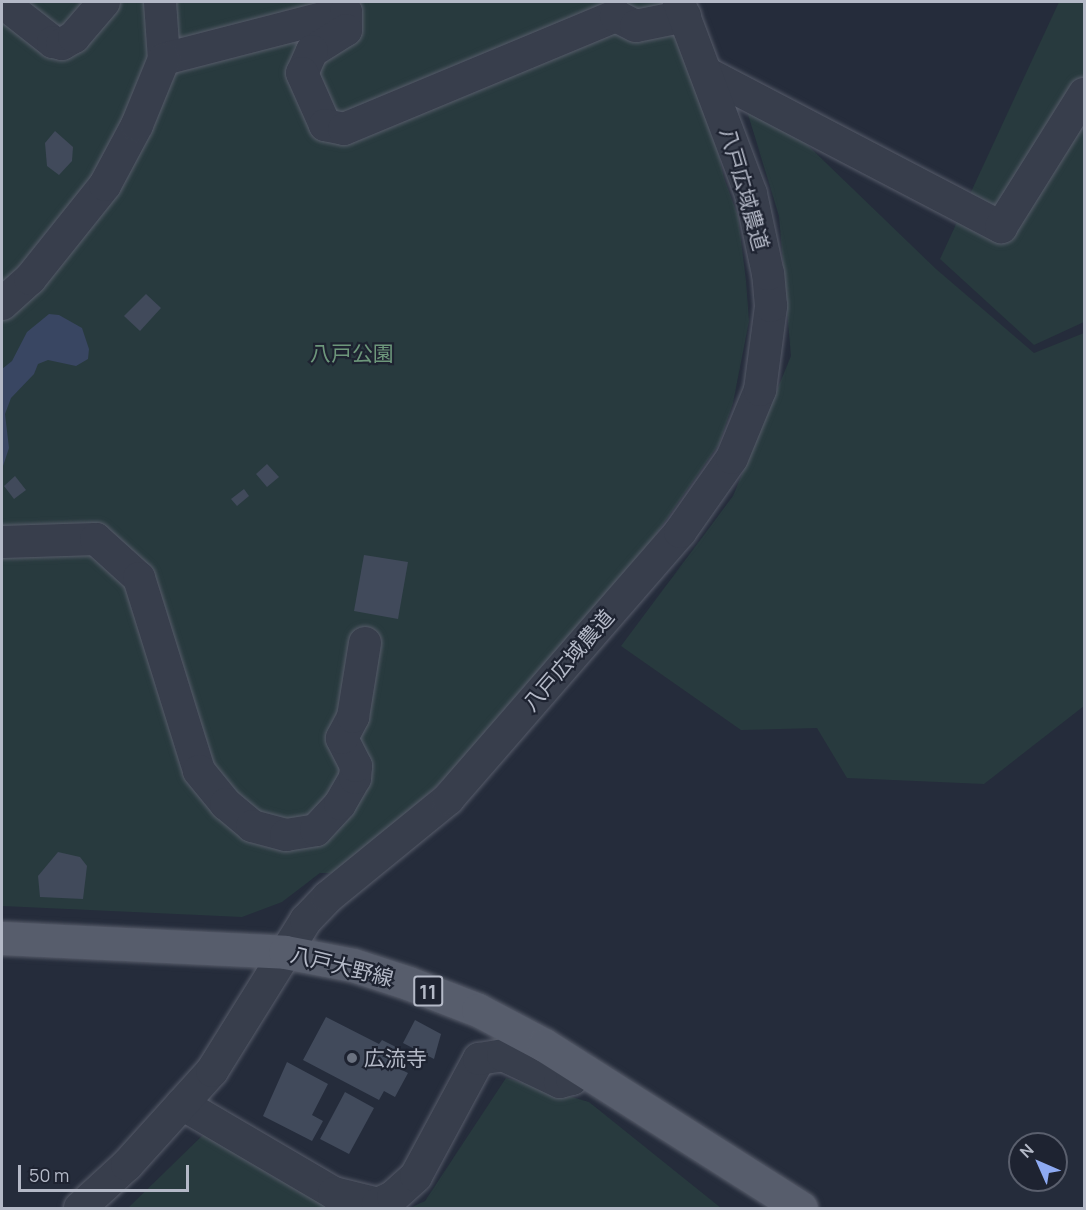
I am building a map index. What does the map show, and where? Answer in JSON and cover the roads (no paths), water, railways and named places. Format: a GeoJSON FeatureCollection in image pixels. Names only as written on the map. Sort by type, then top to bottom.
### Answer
{"type":"FeatureCollection","features":[{"type":"Feature","properties":{"kind":"main road","name":"八戸大野線"},"geometry":{"type":"LineString","coordinates":[[2,938],[285,952],[354,965],[468,1006],[580,1067],[801,1209]]}},
{"type":"Feature","properties":{"kind":"street"},"geometry":{"type":"LineString","coordinates":[[10,4],[53,42],[62,44],[74,38],[101,2]]}},
{"type":"Feature","properties":{"kind":"street"},"geometry":{"type":"LineString","coordinates":[[2,304],[30,279],[105,185],[137,125],[164,59],[160,2]]}},
{"type":"Feature","properties":{"kind":"street"},"geometry":{"type":"LineString","coordinates":[[164,59],[357,7]]}},
{"type":"Feature","properties":{"kind":"street"},"geometry":{"type":"LineString","coordinates":[[357,7],[346,30],[312,51],[302,73],[325,124],[344,129],[616,16],[636,26],[682,9]]}},
{"type":"Feature","properties":{"kind":"street","name":"八戸広域農道"},"geometry":{"type":"LineString","coordinates":[[80,1209],[127,1165],[182,1104],[237,1036],[285,952],[327,897],[413,830],[485,758],[680,532],[708,497],[741,440],[760,390],[771,306],[769,284],[751,194],[682,9]]}},
{"type":"Feature","properties":{"kind":"street"},"geometry":{"type":"LineString","coordinates":[[708,74],[1000,227],[1084,94]]}},
{"type":"Feature","properties":{"kind":"street"},"geometry":{"type":"LineString","coordinates":[[2,542],[96,539],[140,578],[199,771],[226,804],[252,826],[286,835],[316,830],[340,804],[355,778],[356,766],[342,738],[353,717],[365,643]]}},
{"type":"Feature","properties":{"kind":"street"},"geometry":{"type":"LineString","coordinates":[[182,1104],[334,1193],[378,1204],[393,1197],[416,1176],[479,1059],[503,1055],[560,1082],[572,1079],[580,1067]]}},
{"type":"Feature","properties":{"kind":"water"},"geometry":{"type":"Polygon","coordinates":[[[49,314],[59,315],[82,328],[89,349],[88,359],[76,366],[48,360],[38,364],[34,374],[11,398],[5,414],[9,448],[2,469],[2,369],[12,361],[27,332],[49,314]]]}},
{"type":"Feature","properties":{"kind":"place","name":"広流寺"},"geometry":{"type":"Point","coordinates":[352,1058]}},
{"type":"Feature","properties":{"kind":"park label","name":"八戸公園"},"geometry":{"type":"Point","coordinates":[352,353]}}]}
